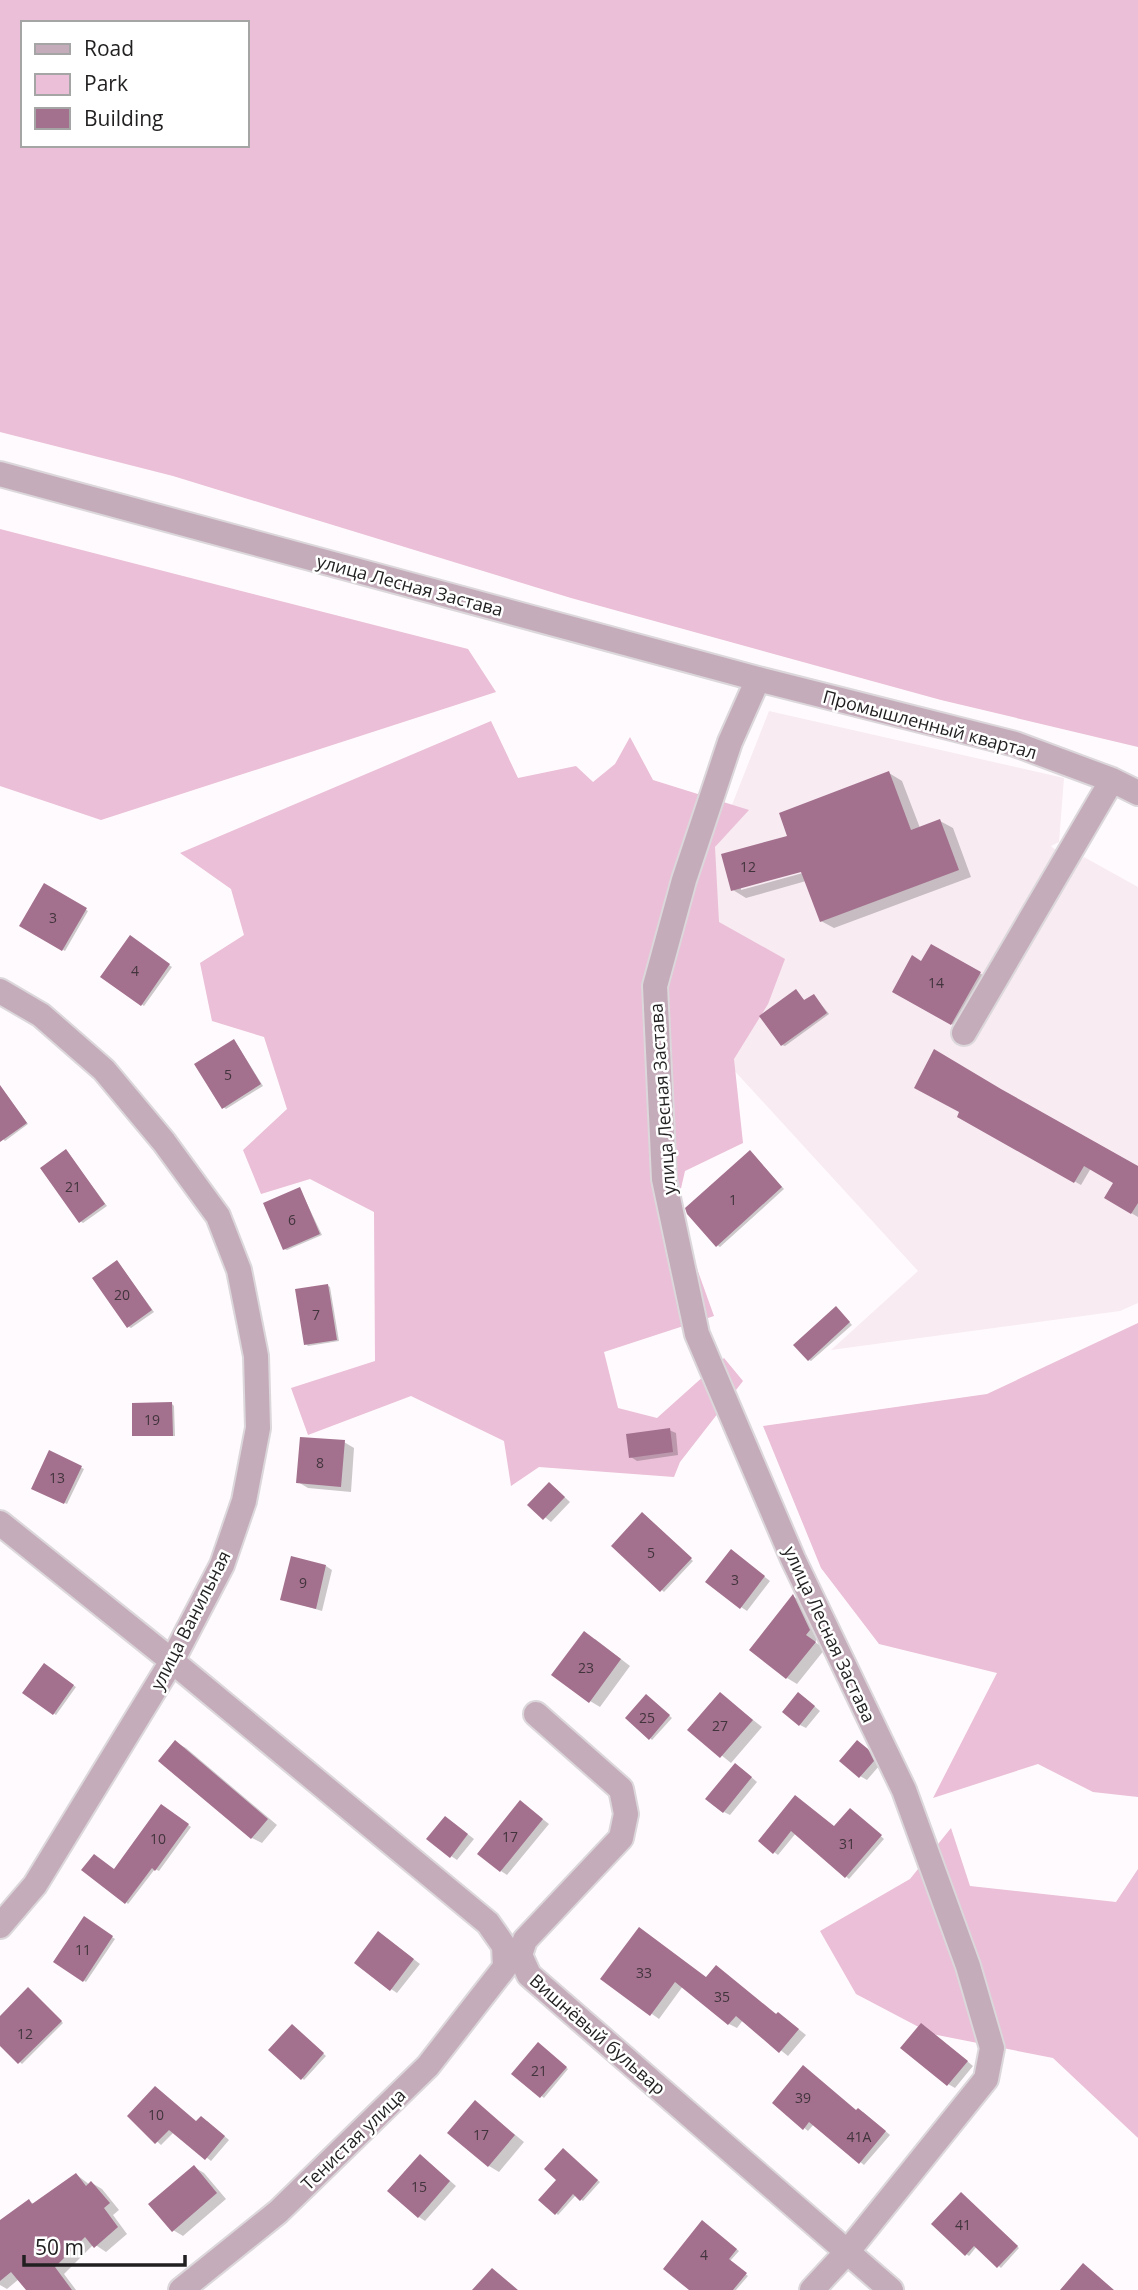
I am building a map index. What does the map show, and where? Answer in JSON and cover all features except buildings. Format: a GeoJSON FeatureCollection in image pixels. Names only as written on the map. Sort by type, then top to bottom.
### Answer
{"type":"FeatureCollection","features":[{"type":"Feature","properties":{"kind":"street","name":"улица Лесная Застава"},"geometry":{"type":"LineString","coordinates":[[0,474],[758,679],[726,754],[684,880],[655,986],[664,1179],[697,1334],[793,1559],[904,1790],[968,1966],[992,2049],[986,2079],[848,2252],[812,2290]]}},
{"type":"Feature","properties":{"kind":"street","name":"Промышленный квартал"},"geometry":{"type":"LineString","coordinates":[[758,679],[1015,744],[1112,780],[1138,793]]}},
{"type":"Feature","properties":{"kind":"street"},"geometry":{"type":"LineString","coordinates":[[964,1033],[1112,780]]}},
{"type":"Feature","properties":{"kind":"street","name":"улица Ванильная"},"geometry":{"type":"LineString","coordinates":[[0,991],[41,1015],[104,1070],[164,1142],[218,1216],[239,1270],[256,1356],[258,1428],[244,1501],[222,1564],[172,1661],[35,1885],[0,1926]]}},
{"type":"Feature","properties":{"kind":"street"},"geometry":{"type":"LineString","coordinates":[[0,1523],[172,1661]]}},
{"type":"Feature","properties":{"kind":"street","name":"Тенистая улица"},"geometry":{"type":"LineString","coordinates":[[172,1661],[488,1923],[505,1946],[505,1967],[428,2066],[278,2212],[181,2290]]}},
{"type":"Feature","properties":{"kind":"street","name":"Вишнёвый бульвар"},"geometry":{"type":"LineString","coordinates":[[537,1714],[621,1788],[626,1814],[621,1838],[525,1940],[520,1955],[529,1975],[891,2290]]}},
{"type":"Feature","properties":{"kind":"shaded area"},"geometry":{"type":"Polygon","coordinates":[[[769,711],[1064,778],[1059,842],[1051,846],[1075,867],[1084,857],[1138,887],[1138,1303],[1120,1311],[831,1350],[918,1271],[676,1007],[696,896],[769,711]]]}},
{"type":"Feature","properties":{"kind":"green space"},"geometry":{"type":"Polygon","coordinates":[[[0,0],[1138,0],[1138,747],[941,700],[571,598],[173,476],[0,432],[0,0]]]}},
{"type":"Feature","properties":{"kind":"green space"},"geometry":{"type":"Polygon","coordinates":[[[0,529],[468,649],[496,692],[101,820],[0,786],[0,529]]]}},
{"type":"Feature","properties":{"kind":"green space"},"geometry":{"type":"Polygon","coordinates":[[[491,721],[518,778],[576,766],[593,782],[615,764],[630,737],[653,780],[749,810],[715,847],[719,922],[785,959],[768,1004],[734,1059],[743,1143],[685,1171],[676,1210],[714,1316],[604,1352],[618,1408],[657,1418],[724,1358],[743,1381],[680,1462],[674,1477],[539,1467],[511,1486],[504,1441],[411,1396],[308,1435],[291,1388],[375,1361],[374,1212],[310,1179],[261,1194],[243,1150],[287,1109],[264,1037],[212,1021],[200,963],[244,935],[231,889],[180,853],[491,721]]]}},
{"type":"Feature","properties":{"kind":"green space"},"geometry":{"type":"Polygon","coordinates":[[[1138,1323],[1138,1797],[1093,1792],[1038,1764],[933,1798],[997,1673],[879,1644],[821,1568],[763,1426],[987,1394],[1138,1323]]]}},
{"type":"Feature","properties":{"kind":"green space"},"geometry":{"type":"Polygon","coordinates":[[[951,1828],[970,1886],[1116,1902],[1138,1869],[1138,2138],[1053,2058],[932,2034],[856,1994],[820,1931],[910,1879],[951,1828]]]}}]}
